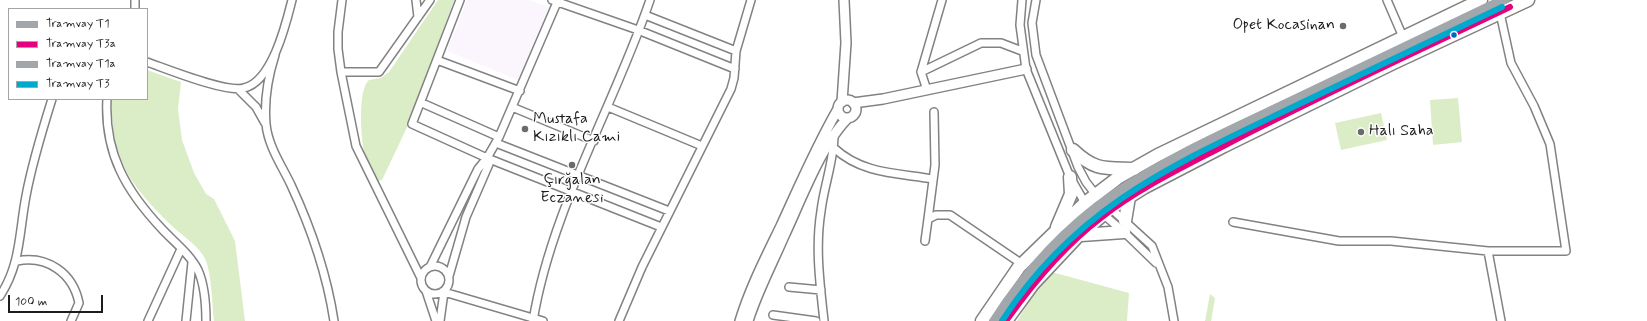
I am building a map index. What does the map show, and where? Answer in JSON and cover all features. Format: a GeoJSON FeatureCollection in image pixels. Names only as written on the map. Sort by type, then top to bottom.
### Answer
{"type":"FeatureCollection","features":[{"type":"Feature","properties":{"kind":"highway"},"geometry":{"type":"LineString","coordinates":[[982,321],[1022,264],[1085,204],[1134,169],[1158,155],[1481,0]]}},
{"type":"Feature","properties":{"kind":"highway"},"geometry":{"type":"LineString","coordinates":[[1006,321],[1033,284],[1079,235],[1107,212],[1129,197],[1224,146],[1528,0]]}},
{"type":"Feature","properties":{"kind":"highway"},"geometry":{"type":"LineString","coordinates":[[1073,150],[1086,162],[1098,168],[1134,169]]}},
{"type":"Feature","properties":{"kind":"highway"},"geometry":{"type":"LineString","coordinates":[[1055,232],[1071,194],[1070,177]]}},
{"type":"Feature","properties":{"kind":"highway"},"geometry":{"type":"LineString","coordinates":[[1079,235],[1125,226],[1129,197]]}},
{"type":"Feature","properties":{"kind":"street"},"geometry":{"type":"LineString","coordinates":[[266,125],[267,88],[275,55],[292,0]]}},
{"type":"Feature","properties":{"kind":"street"},"geometry":{"type":"LineString","coordinates":[[342,0],[338,32],[341,72],[356,146],[421,278],[436,321]]}},
{"type":"Feature","properties":{"kind":"street"},"geometry":{"type":"LineString","coordinates":[[416,0],[418,17]]}},
{"type":"Feature","properties":{"kind":"street"},"geometry":{"type":"LineString","coordinates":[[341,72],[379,72],[430,0]]}},
{"type":"Feature","properties":{"kind":"street"},"geometry":{"type":"LineString","coordinates":[[460,0],[422,103],[412,124],[487,158],[661,227]]}},
{"type":"Feature","properties":{"kind":"street"},"geometry":{"type":"LineString","coordinates":[[533,320],[554,241],[572,191],[608,107],[650,0]]}},
{"type":"Feature","properties":{"kind":"street"},"geometry":{"type":"LineString","coordinates":[[619,321],[633,286],[661,227],[731,89],[736,52],[751,0]]}},
{"type":"Feature","properties":{"kind":"street"},"geometry":{"type":"LineString","coordinates":[[844,0],[846,51],[840,114],[851,115],[883,99]]}},
{"type":"Feature","properties":{"kind":"street"},"geometry":{"type":"LineString","coordinates":[[927,90],[921,72],[942,0]]}},
{"type":"Feature","properties":{"kind":"street"},"geometry":{"type":"LineString","coordinates":[[1022,0],[1020,18],[1022,50],[1026,69],[1070,177],[1085,204],[1107,212],[1152,246],[1157,264],[1168,287],[1174,321]]}},
{"type":"Feature","properties":{"kind":"street"},"geometry":{"type":"LineString","coordinates":[[1036,0],[1033,12],[1032,32],[1035,50],[1040,68],[1082,175],[1107,212],[1125,226],[1157,264]]}},
{"type":"Feature","properties":{"kind":"street"},"geometry":{"type":"LineString","coordinates":[[1387,0],[1403,37]]}},
{"type":"Feature","properties":{"kind":"street"},"geometry":{"type":"LineString","coordinates":[[421,278],[423,273],[430,267],[478,169],[498,140],[520,91],[556,1],[568,3],[735,68]]}},
{"type":"Feature","properties":{"kind":"street"},"geometry":{"type":"LineString","coordinates":[[1233,222],[1339,241],[1391,241],[1488,251],[1566,251],[1550,144],[1534,106],[1510,63],[1500,13]]}},
{"type":"Feature","properties":{"kind":"street"},"geometry":{"type":"LineString","coordinates":[[645,15],[736,52]]}},
{"type":"Feature","properties":{"kind":"street"},"geometry":{"type":"LineString","coordinates":[[921,72],[981,43],[1001,43],[1022,50]]}},
{"type":"Feature","properties":{"kind":"street"},"geometry":{"type":"LineString","coordinates":[[148,62],[212,83],[238,89],[250,87],[257,81],[275,55]]}},
{"type":"Feature","properties":{"kind":"street"},"geometry":{"type":"LineString","coordinates":[[437,60],[520,91]]}},
{"type":"Feature","properties":{"kind":"street"},"geometry":{"type":"LineString","coordinates":[[853,103],[883,99],[1026,69],[1040,68]]}},
{"type":"Feature","properties":{"kind":"street"},"geometry":{"type":"LineString","coordinates":[[238,89],[256,107],[266,125],[274,149],[308,227],[324,275],[334,321]]}},
{"type":"Feature","properties":{"kind":"street"},"geometry":{"type":"LineString","coordinates":[[0,296],[17,261],[29,183],[52,100]]}},
{"type":"Feature","properties":{"kind":"street"},"geometry":{"type":"LineString","coordinates":[[107,100],[107,120],[112,148],[122,177],[132,194],[192,262],[203,284],[206,321]]}},
{"type":"Feature","properties":{"kind":"street"},"geometry":{"type":"LineString","coordinates":[[740,321],[748,296],[818,147],[840,105],[848,100],[853,103],[856,108],[834,133],[794,215],[748,321]]}},
{"type":"Feature","properties":{"kind":"street"},"geometry":{"type":"LineString","coordinates":[[422,103],[498,140],[579,175],[669,211]]}},
{"type":"Feature","properties":{"kind":"street"},"geometry":{"type":"LineString","coordinates":[[512,107],[594,140]]}},
{"type":"Feature","properties":{"kind":"street"},"geometry":{"type":"LineString","coordinates":[[608,107],[702,146]]}},
{"type":"Feature","properties":{"kind":"street"},"geometry":{"type":"LineString","coordinates":[[925,240],[935,165],[934,112]]}},
{"type":"Feature","properties":{"kind":"street"},"geometry":{"type":"LineString","coordinates":[[824,321],[818,265],[819,224],[834,148],[834,133]]}},
{"type":"Feature","properties":{"kind":"street"},"geometry":{"type":"LineString","coordinates":[[834,148],[848,160],[864,167],[933,179]]}},
{"type":"Feature","properties":{"kind":"street"},"geometry":{"type":"LineString","coordinates":[[440,321],[444,292],[449,284],[449,276],[466,217],[489,164],[487,158]]}},
{"type":"Feature","properties":{"kind":"street"},"geometry":{"type":"LineString","coordinates":[[928,219],[941,214],[955,216],[1022,264]]}},
{"type":"Feature","properties":{"kind":"street"},"geometry":{"type":"LineString","coordinates":[[148,321],[181,249]]}},
{"type":"Feature","properties":{"kind":"street"},"geometry":{"type":"LineString","coordinates":[[1488,251],[1501,321]]}},
{"type":"Feature","properties":{"kind":"street"},"geometry":{"type":"LineString","coordinates":[[17,261],[43,261],[55,266],[65,274],[73,285],[79,303],[71,321]]}},
{"type":"Feature","properties":{"kind":"street"},"geometry":{"type":"LineString","coordinates":[[186,321],[192,262]]}},
{"type":"Feature","properties":{"kind":"street"},"geometry":{"type":"LineString","coordinates":[[430,267],[443,268],[449,276]]}},
{"type":"Feature","properties":{"kind":"street"},"geometry":{"type":"LineString","coordinates":[[789,287],[821,290]]}},
{"type":"Feature","properties":{"kind":"street"},"geometry":{"type":"LineString","coordinates":[[426,291],[435,294],[444,292],[533,320],[543,321]]}},
{"type":"Feature","properties":{"kind":"street"},"geometry":{"type":"LineString","coordinates":[[773,315],[816,321]]}},
{"type":"Feature","properties":{"kind":"shaded area"},"geometry":{"type":"Polygon","coordinates":[[[467,0],[529,0],[549,7],[518,80],[447,51],[467,0]]]}},
{"type":"Feature","properties":{"kind":"green space"},"geometry":{"type":"Polygon","coordinates":[[[438,0],[454,0],[409,123],[382,180],[378,181],[365,156],[361,128],[361,104],[365,86],[369,80],[381,78],[389,72],[438,0]]]}},
{"type":"Feature","properties":{"kind":"green space"},"geometry":{"type":"Polygon","coordinates":[[[148,70],[181,82],[178,109],[182,140],[194,173],[206,194],[214,199],[235,241],[245,321],[214,321],[210,277],[203,255],[158,212],[134,184],[119,155],[112,120],[112,100],[148,100],[148,70]]]}},
{"type":"Feature","properties":{"kind":"green space"},"geometry":{"type":"Polygon","coordinates":[[[1458,98],[1462,142],[1433,145],[1430,100],[1458,98]]]}},
{"type":"Feature","properties":{"kind":"green space","name":"Halı Saha"},"geometry":{"type":"Polygon","coordinates":[[[1381,113],[1387,140],[1341,150],[1335,123],[1381,113]]]}},
{"type":"Feature","properties":{"kind":"green space"},"geometry":{"type":"Polygon","coordinates":[[[1048,271],[1129,293],[1127,321],[1017,321],[1048,271]]]}},
{"type":"Feature","properties":{"kind":"green space"},"geometry":{"type":"Polygon","coordinates":[[[1210,294],[1215,298],[1211,321],[1205,321],[1210,294]]]}},
{"type":"Feature","properties":{"kind":"tram line","name":"T1a"},"geometry":{"type":"LineString","coordinates":[[992,321],[1031,267],[1046,251],[1095,206],[1134,179],[1223,131],[1499,0]]}},
{"type":"Feature","properties":{"kind":"tram line","name":"T1"},"geometry":{"type":"LineString","coordinates":[[996,321],[1030,276],[1068,234],[1097,210],[1129,188],[1179,160],[1299,99],[1507,0]]}},
{"type":"Feature","properties":{"kind":"tram line","name":"T3"},"geometry":{"type":"LineString","coordinates":[[1002,321],[1031,281],[1063,247],[1096,217],[1132,192],[1169,169],[1209,148],[1502,7]]}},
{"type":"Feature","properties":{"kind":"tram line","name":"T3a"},"geometry":{"type":"LineString","coordinates":[[1006,321],[1038,279],[1062,252],[1088,228],[1133,195],[1182,167],[1267,124],[1510,7]]}},
{"type":"Feature","properties":{"kind":"place","name":"Opet Kocasinan"},"geometry":{"type":"Point","coordinates":[1343,26]}},
{"type":"Feature","properties":{"kind":"place","name":"Mustafa Kızıklı Cami"},"geometry":{"type":"Point","coordinates":[525,129]}},
{"type":"Feature","properties":{"kind":"place","name":"Halı Saha"},"geometry":{"type":"Point","coordinates":[1361,132]}},
{"type":"Feature","properties":{"kind":"place","name":"Çırğalan Eczanesi"},"geometry":{"type":"Point","coordinates":[572,165]}}]}
